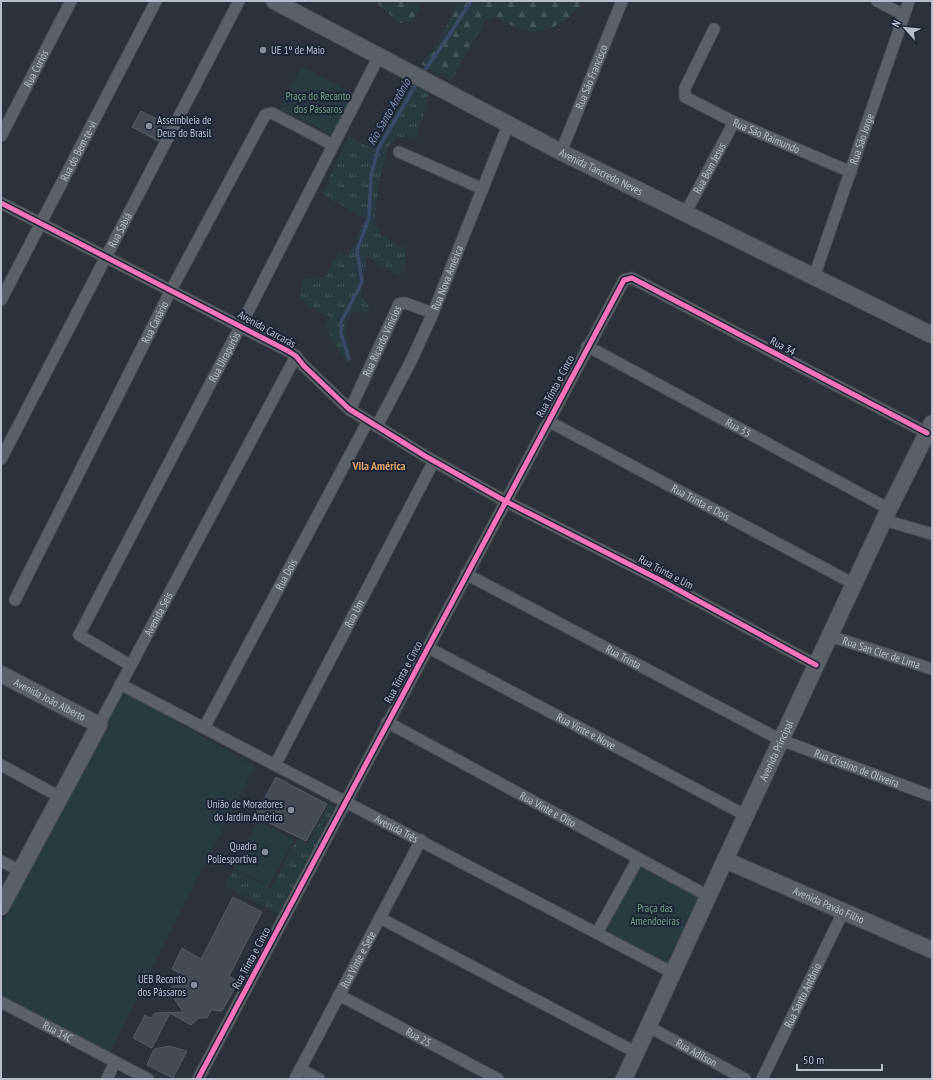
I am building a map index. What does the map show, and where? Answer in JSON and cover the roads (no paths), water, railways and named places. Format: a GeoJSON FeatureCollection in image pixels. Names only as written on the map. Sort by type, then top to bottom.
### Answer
{"type":"FeatureCollection","features":[{"type":"Feature","properties":{"kind":"street","name":"Rua Curiós"},"geometry":{"type":"LineString","coordinates":[[1,136],[71,1]]}},
{"type":"Feature","properties":{"kind":"street","name":"Rua do Bem-te-vi"},"geometry":{"type":"LineString","coordinates":[[1,300],[156,1]]}},
{"type":"Feature","properties":{"kind":"street","name":"Rua Sabiá"},"geometry":{"type":"LineString","coordinates":[[1,459],[239,1]]}},
{"type":"Feature","properties":{"kind":"street","name":"Avenida Tancredo Neves"},"geometry":{"type":"LineString","coordinates":[[274,1],[561,152],[932,335]]}},
{"type":"Feature","properties":{"kind":"street","name":"Rua São Francisco"},"geometry":{"type":"LineString","coordinates":[[561,152],[622,1]]}},
{"type":"Feature","properties":{"kind":"street"},"geometry":{"type":"LineString","coordinates":[[877,1],[904,15]]}},
{"type":"Feature","properties":{"kind":"street","name":"Rua São Jorge"},"geometry":{"type":"LineString","coordinates":[[814,277],[908,1]]}},
{"type":"Feature","properties":{"kind":"street","name":"Rua São Raimundo"},"geometry":{"type":"LineString","coordinates":[[714,29],[685,88],[684,95],[688,100],[734,122],[851,172]]}},
{"type":"Feature","properties":{"kind":"street","name":"Rua Uirapurύs"},"geometry":{"type":"LineString","coordinates":[[130,665],[79,635],[241,325],[378,56]]}},
{"type":"Feature","properties":{"kind":"street","name":"Rua Canário"},"geometry":{"type":"LineString","coordinates":[[15,600],[171,290],[265,115],[272,113],[333,145]]}},
{"type":"Feature","properties":{"kind":"street","name":"Rua Bom Jesus"},"geometry":{"type":"LineString","coordinates":[[686,214],[734,122]]}},
{"type":"Feature","properties":{"kind":"street","name":"Rua Nova América"},"geometry":{"type":"LineString","coordinates":[[372,424],[433,313],[508,125]]}},
{"type":"Feature","properties":{"kind":"street"},"geometry":{"type":"LineString","coordinates":[[399,152],[483,188]]}},
{"type":"Feature","properties":{"kind":"street","name":"Avenida Carcarás"},"geometry":{"type":"LineString","coordinates":[[1,203],[241,325],[296,356],[304,366],[350,410],[434,461],[505,501]]}},
{"type":"Feature","properties":{"kind":"street","name":"Rua Trinta e Cinco"},"geometry":{"type":"LineString","coordinates":[[198,1079],[621,282],[629,277]]}},
{"type":"Feature","properties":{"kind":"street","name":"Rua 34"},"geometry":{"type":"LineString","coordinates":[[629,277],[929,428]]}},
{"type":"Feature","properties":{"kind":"street","name":"Rua Ricardo Vinicios"},"geometry":{"type":"LineString","coordinates":[[350,410],[399,304],[405,303],[433,313]]}},
{"type":"Feature","properties":{"kind":"street","name":"Rua 33"},"geometry":{"type":"LineString","coordinates":[[587,346],[887,515]]}},
{"type":"Feature","properties":{"kind":"street","name":"Avenida Seis"},"geometry":{"type":"LineString","coordinates":[[1,907],[296,356]]}},
{"type":"Feature","properties":{"kind":"street","name":"Rua Trinta e Dois"},"geometry":{"type":"LineString","coordinates":[[548,421],[854,584]]}},
{"type":"Feature","properties":{"kind":"street","name":"Rua Dois"},"geometry":{"type":"LineString","coordinates":[[204,728],[372,424]]}},
{"type":"Feature","properties":{"kind":"street","name":"Avenida Principal"},"geometry":{"type":"LineString","coordinates":[[624,1079],[816,665],[929,428]]}},
{"type":"Feature","properties":{"kind":"street","name":"Rua Um"},"geometry":{"type":"LineString","coordinates":[[275,765],[434,461]]}},
{"type":"Feature","properties":{"kind":"street","name":"Rua Trinta e Um"},"geometry":{"type":"LineString","coordinates":[[505,501],[660,580],[816,665]]}},
{"type":"Feature","properties":{"kind":"street"},"geometry":{"type":"LineString","coordinates":[[887,515],[932,534]]}},
{"type":"Feature","properties":{"kind":"street","name":"Rua Trinta"},"geometry":{"type":"LineString","coordinates":[[466,574],[781,740]]}},
{"type":"Feature","properties":{"kind":"street","name":"Rua San Cler de Lima"},"geometry":{"type":"LineString","coordinates":[[830,636],[932,669]]}},
{"type":"Feature","properties":{"kind":"street","name":"Rua Vinte e Nove"},"geometry":{"type":"LineString","coordinates":[[427,647],[746,815]]}},
{"type":"Feature","properties":{"kind":"street","name":"Avenida João Alberto"},"geometry":{"type":"LineString","coordinates":[[1,674],[99,725]]}},
{"type":"Feature","properties":{"kind":"street","name":"Avenida Três"},"geometry":{"type":"LineString","coordinates":[[120,684],[673,973]]}},
{"type":"Feature","properties":{"kind":"street","name":"Rua Vinte e Oito"},"geometry":{"type":"LineString","coordinates":[[387,722],[708,896]]}},
{"type":"Feature","properties":{"kind":"street","name":"Rua Cristino de Oliveira"},"geometry":{"type":"LineString","coordinates":[[781,740],[932,796]]}},
{"type":"Feature","properties":{"kind":"street"},"geometry":{"type":"LineString","coordinates":[[1,765],[60,797]]}},
{"type":"Feature","properties":{"kind":"street","name":"Rua Vinte e Sete"},"geometry":{"type":"LineString","coordinates":[[295,1079],[421,840]]}},
{"type":"Feature","properties":{"kind":"street"},"geometry":{"type":"LineString","coordinates":[[597,933],[638,858]]}},
{"type":"Feature","properties":{"kind":"street"},"geometry":{"type":"LineString","coordinates":[[1,860],[20,871]]}},
{"type":"Feature","properties":{"kind":"street","name":"Avenida Pavão Filho"},"geometry":{"type":"LineString","coordinates":[[725,860],[932,950]]}},
{"type":"Feature","properties":{"kind":"street","name":"Rua Santo Antônio"},"geometry":{"type":"LineString","coordinates":[[762,1079],[843,912]]}},
{"type":"Feature","properties":{"kind":"street"},"geometry":{"type":"LineString","coordinates":[[380,918],[637,1053]]}},
{"type":"Feature","properties":{"kind":"street","name":"Rua 25"},"geometry":{"type":"LineString","coordinates":[[339,995],[498,1079]]}},
{"type":"Feature","properties":{"kind":"street","name":"Rua 14C"},"geometry":{"type":"LineString","coordinates":[[1,1002],[148,1079]]}},
{"type":"Feature","properties":{"kind":"street","name":"Rua Adílson"},"geometry":{"type":"LineString","coordinates":[[649,1027],[744,1079]]}},
{"type":"Feature","properties":{"kind":"street"},"geometry":{"type":"LineString","coordinates":[[107,1079],[115,1062]]}},
{"type":"Feature","properties":{"kind":"street"},"geometry":{"type":"LineString","coordinates":[[300,1069],[319,1079]]}},
{"type":"Feature","properties":{"kind":"waterway","name":"Rio Santo Antônio"},"geometry":{"type":"LineString","coordinates":[[422,74],[471,1]]}},
{"type":"Feature","properties":{"kind":"waterway","name":"Rio Santo Antônio"},"geometry":{"type":"LineString","coordinates":[[349,359],[341,333],[341,322],[362,282],[357,250],[369,218],[371,176],[378,149],[418,81]]}},
{"type":"Feature","properties":{"kind":"place","name":"UE 1º de Maio"},"geometry":{"type":"Point","coordinates":[263,50]}},
{"type":"Feature","properties":{"kind":"place","name":"Assembleia de Deus do Brasil"},"geometry":{"type":"Point","coordinates":[149,126]}},
{"type":"Feature","properties":{"kind":"place","name":"União de Moradores do Jardim América"},"geometry":{"type":"Point","coordinates":[291,810]}},
{"type":"Feature","properties":{"kind":"place","name":"Quadra Poliesportiva"},"geometry":{"type":"Point","coordinates":[265,852]}},
{"type":"Feature","properties":{"kind":"place","name":"UEB Recanto dos Pássaros"},"geometry":{"type":"Point","coordinates":[194,985]}},
{"type":"Feature","properties":{"kind":"district","name":"Vila América"},"geometry":{"type":"Point","coordinates":[379,466]}},
{"type":"Feature","properties":{"kind":"park label","name":"Praça do Recanto dos Pássaros"},"geometry":{"type":"Point","coordinates":[318,102]}},
{"type":"Feature","properties":{"kind":"park label","name":"Praça das Amendoeiras"},"geometry":{"type":"Point","coordinates":[655,914]}}]}
